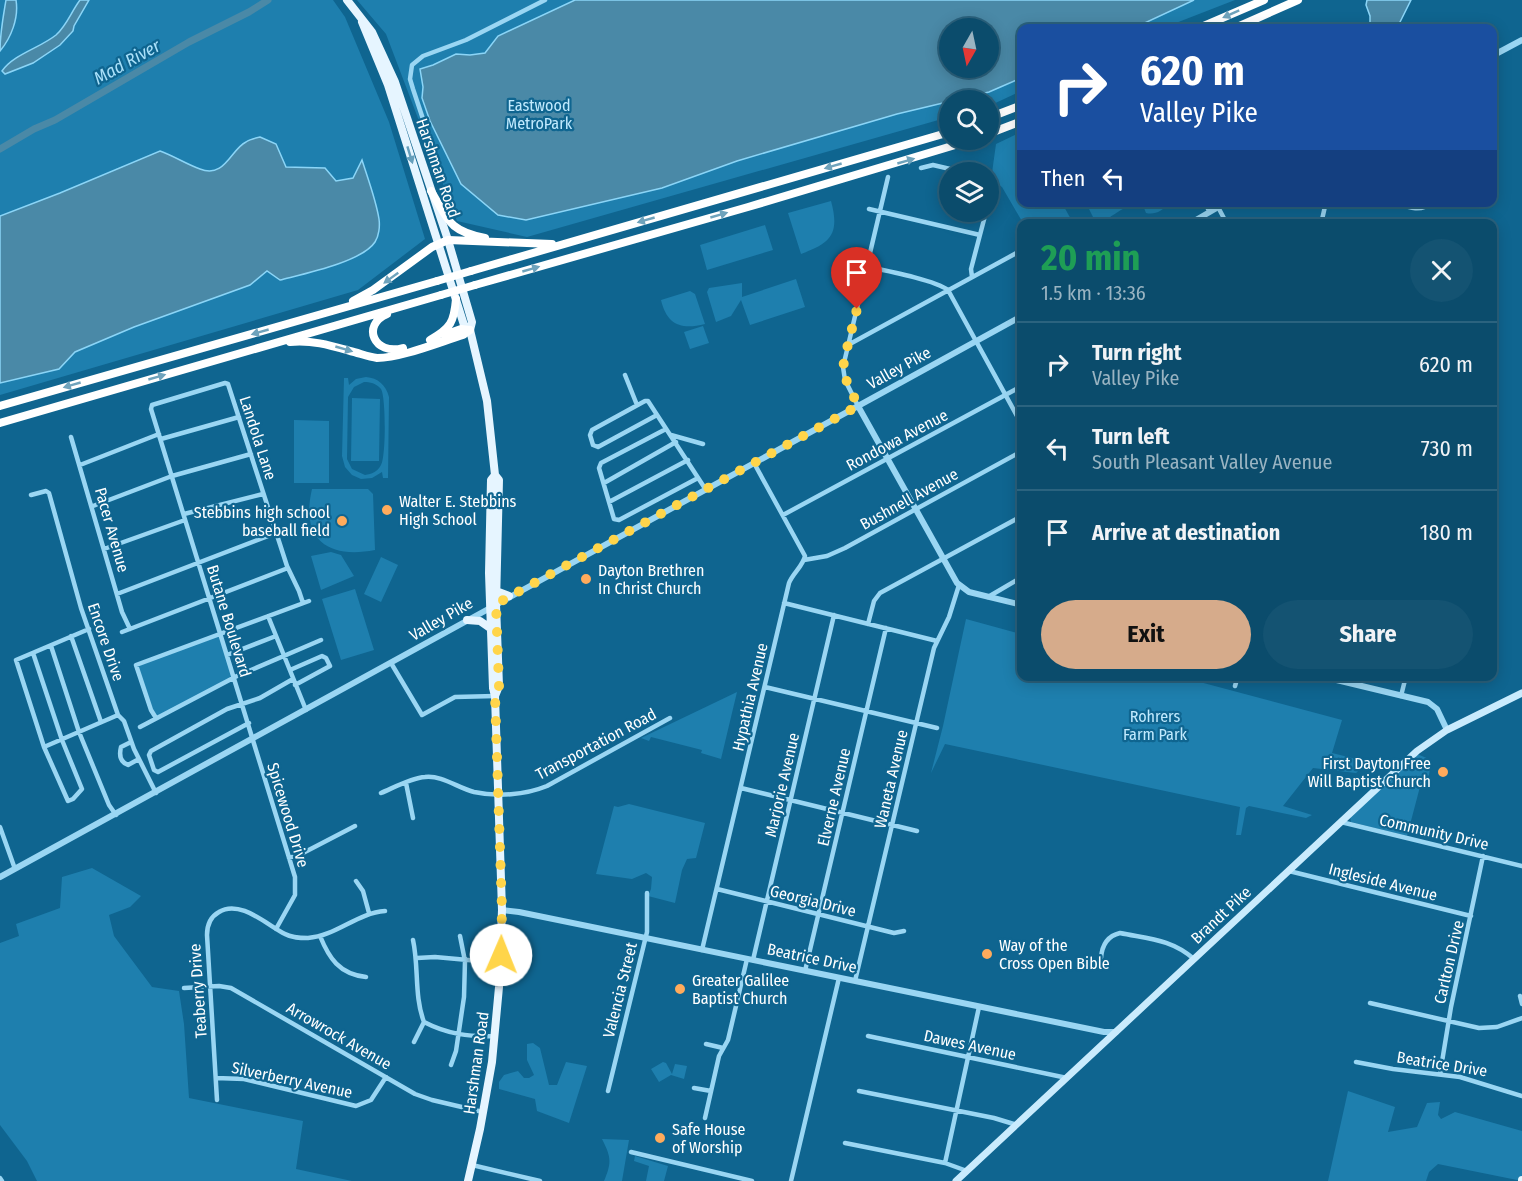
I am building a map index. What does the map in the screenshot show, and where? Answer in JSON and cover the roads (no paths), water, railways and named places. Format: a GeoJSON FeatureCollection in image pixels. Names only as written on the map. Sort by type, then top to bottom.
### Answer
{"type":"FeatureCollection","features":[{"type":"Feature","properties":{"kind":"highway"},"geometry":{"type":"LineString","coordinates":[[1208,24],[1264,0]]}},
{"type":"Feature","properties":{"kind":"highway"},"geometry":{"type":"LineString","coordinates":[[1244,24],[1298,0]]}},
{"type":"Feature","properties":{"kind":"highway"},"geometry":{"type":"LineString","coordinates":[[999,114],[1017,107]]}},
{"type":"Feature","properties":{"kind":"highway"},"geometry":{"type":"LineString","coordinates":[[999,130],[1017,123]]}},
{"type":"Feature","properties":{"kind":"highway"},"geometry":{"type":"LineString","coordinates":[[0,406],[939,135]]}},
{"type":"Feature","properties":{"kind":"highway"},"geometry":{"type":"LineString","coordinates":[[0,423],[939,150]]}},
{"type":"Feature","properties":{"kind":"highway"},"geometry":{"type":"LineString","coordinates":[[431,191],[443,214],[455,227],[476,236],[512,243]]}},
{"type":"Feature","properties":{"kind":"highway"},"geometry":{"type":"LineString","coordinates":[[316,316],[358,299],[438,243],[448,240],[544,245],[579,240]]}},
{"type":"Feature","properties":{"kind":"highway"},"geometry":{"type":"LineString","coordinates":[[430,340],[442,333],[452,322],[456,299]]}},
{"type":"Feature","properties":{"kind":"highway"},"geometry":{"type":"LineString","coordinates":[[418,301],[378,319],[374,326],[378,345],[389,350],[430,340],[461,329],[470,330]]}},
{"type":"Feature","properties":{"kind":"highway"},"geometry":{"type":"LineString","coordinates":[[266,345],[307,341],[324,343],[378,358],[393,356],[463,335],[470,330]]}},
{"type":"Feature","properties":{"kind":"main road","name":"Harshman Road"},"geometry":{"type":"LineString","coordinates":[[347,0],[372,32],[385,57],[448,240],[472,322],[470,330],[487,401],[495,474],[500,480],[496,591],[490,628],[495,696],[502,910],[501,963],[495,1036],[483,1112],[468,1181]]}},
{"type":"Feature","properties":{"kind":"main road","name":"Harshman Road"},"geometry":{"type":"LineString","coordinates":[[362,22],[388,84],[464,325],[470,330]]}},
{"type":"Feature","properties":{"kind":"main road","name":"Harshman Road"},"geometry":{"type":"LineString","coordinates":[[495,474],[490,485],[493,605],[499,686],[495,696]]}},
{"type":"Feature","properties":{"kind":"main road"},"geometry":{"type":"LineString","coordinates":[[496,591],[509,596]]}},
{"type":"Feature","properties":{"kind":"main road"},"geometry":{"type":"LineString","coordinates":[[467,620],[480,621],[490,628]]}},
{"type":"Feature","properties":{"kind":"main road","name":"Brandt Pike"},"geometry":{"type":"LineString","coordinates":[[956,1181],[1417,751],[1447,730],[1522,693]]}},
{"type":"Feature","properties":{"kind":"street"},"geometry":{"type":"LineString","coordinates":[[440,170],[410,80],[412,65],[423,56],[466,40],[545,0]]}},
{"type":"Feature","properties":{"kind":"street"},"geometry":{"type":"LineString","coordinates":[[1497,53],[1522,40]]}},
{"type":"Feature","properties":{"kind":"street"},"geometry":{"type":"LineString","coordinates":[[921,168],[933,165],[939,166]]}},
{"type":"Feature","properties":{"kind":"street"},"geometry":{"type":"LineString","coordinates":[[888,177],[843,373],[858,406],[959,585],[969,592],[1017,604]]}},
{"type":"Feature","properties":{"kind":"street"},"geometry":{"type":"LineString","coordinates":[[1207,207],[1210,212]]}},
{"type":"Feature","properties":{"kind":"street"},"geometry":{"type":"LineString","coordinates":[[1198,219],[1218,207],[1224,219]]}},
{"type":"Feature","properties":{"kind":"street"},"geometry":{"type":"LineString","coordinates":[[868,209],[980,235]]}},
{"type":"Feature","properties":{"kind":"street"},"geometry":{"type":"LineString","coordinates":[[972,277],[971,269],[983,222]]}},
{"type":"Feature","properties":{"kind":"street"},"geometry":{"type":"LineString","coordinates":[[848,345],[1017,253]]}},
{"type":"Feature","properties":{"kind":"street"},"geometry":{"type":"LineString","coordinates":[[842,261],[924,280],[948,290],[1017,416]]}},
{"type":"Feature","properties":{"kind":"street","name":"Valley Pike"},"geometry":{"type":"LineString","coordinates":[[0,877],[1017,319]]}},
{"type":"Feature","properties":{"kind":"street"},"geometry":{"type":"LineString","coordinates":[[625,375],[637,405]]}},
{"type":"Feature","properties":{"kind":"street","name":"Landola Lane"},"geometry":{"type":"LineString","coordinates":[[152,406],[154,403],[228,384],[288,568],[306,602],[268,616]]}},
{"type":"Feature","properties":{"kind":"street","name":"Rondowa Avenue"},"geometry":{"type":"LineString","coordinates":[[783,515],[1017,388]]}},
{"type":"Feature","properties":{"kind":"street"},"geometry":{"type":"LineString","coordinates":[[657,415],[598,447],[595,447],[590,436],[592,430],[648,401],[706,490]]}},
{"type":"Feature","properties":{"kind":"street","name":"Butane Boulevard"},"geometry":{"type":"LineString","coordinates":[[152,406],[249,723],[252,740]]}},
{"type":"Feature","properties":{"kind":"street"},"geometry":{"type":"LineString","coordinates":[[80,465],[160,436],[238,417]]}},
{"type":"Feature","properties":{"kind":"street"},"geometry":{"type":"LineString","coordinates":[[666,429],[602,462],[600,466],[614,519],[619,520],[698,478]]}},
{"type":"Feature","properties":{"kind":"street"},"geometry":{"type":"LineString","coordinates":[[670,435],[704,444]]}},
{"type":"Feature","properties":{"kind":"street","name":"Pacer Avenue"},"geometry":{"type":"LineString","coordinates":[[71,437],[117,594],[130,629]]}},
{"type":"Feature","properties":{"kind":"street"},"geometry":{"type":"LineString","coordinates":[[604,483],[676,442]]}},
{"type":"Feature","properties":{"kind":"street","name":"Bushnell Avenue"},"geometry":{"type":"LineString","coordinates":[[804,560],[836,552],[1017,453]]}},
{"type":"Feature","properties":{"kind":"street"},"geometry":{"type":"LineString","coordinates":[[93,506],[172,476],[251,454]]}},
{"type":"Feature","properties":{"kind":"street"},"geometry":{"type":"LineString","coordinates":[[609,502],[688,460]]}},
{"type":"Feature","properties":{"kind":"street"},"geometry":{"type":"LineString","coordinates":[[754,463],[804,553],[804,560]]}},
{"type":"Feature","properties":{"kind":"street","name":"Encore Drive"},"geometry":{"type":"LineString","coordinates":[[31,495],[48,492],[63,537],[68,565],[118,716],[124,721],[131,742],[156,793]]}},
{"type":"Feature","properties":{"kind":"street"},"geometry":{"type":"LineString","coordinates":[[105,549],[185,517],[263,494]]}},
{"type":"Feature","properties":{"kind":"street"},"geometry":{"type":"LineString","coordinates":[[868,624],[877,596],[1017,519]]}},
{"type":"Feature","properties":{"kind":"street"},"geometry":{"type":"LineString","coordinates":[[117,594],[276,533]]}},
{"type":"Feature","properties":{"kind":"street","name":"Hypathia Avenue"},"geometry":{"type":"LineString","coordinates":[[702,950],[790,580],[804,560]]}},
{"type":"Feature","properties":{"kind":"street"},"geometry":{"type":"LineString","coordinates":[[122,632],[288,568]]}},
{"type":"Feature","properties":{"kind":"street"},"geometry":{"type":"LineString","coordinates":[[988,597],[1017,580]]}},
{"type":"Feature","properties":{"kind":"street","name":"Waneta Avenue"},"geometry":{"type":"LineString","coordinates":[[855,981],[937,641],[949,617],[959,585]]}},
{"type":"Feature","properties":{"kind":"street"},"geometry":{"type":"LineString","coordinates":[[784,603],[937,641]]}},
{"type":"Feature","properties":{"kind":"street","name":"Marjorie Avenue"},"geometry":{"type":"LineString","coordinates":[[705,1118],[719,1056],[728,1040],[767,902],[834,615]]}},
{"type":"Feature","properties":{"kind":"street"},"geometry":{"type":"LineString","coordinates":[[156,718],[151,710],[136,665],[268,616],[306,710]]}},
{"type":"Feature","properties":{"kind":"street","name":"Elverne Avenue"},"geometry":{"type":"LineString","coordinates":[[805,971],[886,628]]}},
{"type":"Feature","properties":{"kind":"street"},"geometry":{"type":"LineString","coordinates":[[33,653],[62,740],[82,789],[73,799],[66,801],[44,747],[16,660],[89,629]]}},
{"type":"Feature","properties":{"kind":"street"},"geometry":{"type":"LineString","coordinates":[[71,636],[100,722]]}},
{"type":"Feature","properties":{"kind":"street"},"geometry":{"type":"LineString","coordinates":[[227,655],[276,636]]}},
{"type":"Feature","properties":{"kind":"street"},"geometry":{"type":"LineString","coordinates":[[140,727],[234,678],[321,640]]}},
{"type":"Feature","properties":{"kind":"street"},"geometry":{"type":"LineString","coordinates":[[51,646],[79,732],[98,780],[116,815]]}},
{"type":"Feature","properties":{"kind":"street"},"geometry":{"type":"LineString","coordinates":[[290,670],[322,656],[326,658],[330,666],[295,685]]}},
{"type":"Feature","properties":{"kind":"street"},"geometry":{"type":"LineString","coordinates":[[391,663],[422,715],[455,697],[495,696]]}},
{"type":"Feature","properties":{"kind":"street"},"geometry":{"type":"LineString","coordinates":[[249,723],[158,772],[154,770],[150,752],[227,709],[260,698],[293,678]]}},
{"type":"Feature","properties":{"kind":"street"},"geometry":{"type":"LineString","coordinates":[[1235,686],[1236,681]]}},
{"type":"Feature","properties":{"kind":"street"},"geometry":{"type":"LineString","coordinates":[[1351,681],[1428,702],[1434,706],[1447,730]]}},
{"type":"Feature","properties":{"kind":"street"},"geometry":{"type":"LineString","coordinates":[[1401,696],[1405,681]]}},
{"type":"Feature","properties":{"kind":"street"},"geometry":{"type":"LineString","coordinates":[[765,687],[937,728]]}},
{"type":"Feature","properties":{"kind":"street"},"geometry":{"type":"LineString","coordinates":[[44,747],[118,716]]}},
{"type":"Feature","properties":{"kind":"street","name":"Transportation Road"},"geometry":{"type":"LineString","coordinates":[[381,792],[427,776],[474,792],[525,793],[547,786],[670,718]]}},
{"type":"Feature","properties":{"kind":"street","name":"Spicewood Drive"},"geometry":{"type":"LineString","coordinates":[[252,740],[295,877],[294,899],[276,929]]}},
{"type":"Feature","properties":{"kind":"street"},"geometry":{"type":"LineString","coordinates":[[131,742],[121,747],[121,759],[124,764],[128,765],[139,759]]}},
{"type":"Feature","properties":{"kind":"street"},"geometry":{"type":"LineString","coordinates":[[406,783],[413,818]]}},
{"type":"Feature","properties":{"kind":"street"},"geometry":{"type":"LineString","coordinates":[[741,788],[917,831]]}},
{"type":"Feature","properties":{"kind":"street","name":"Community Drive"},"geometry":{"type":"LineString","coordinates":[[1341,822],[1522,866]]}},
{"type":"Feature","properties":{"kind":"street"},"geometry":{"type":"LineString","coordinates":[[289,858],[356,826]]}},
{"type":"Feature","properties":{"kind":"street"},"geometry":{"type":"LineString","coordinates":[[0,828],[15,869]]}},
{"type":"Feature","properties":{"kind":"street","name":"Carlton Drive"},"geometry":{"type":"LineString","coordinates":[[1440,1074],[1448,1022],[1483,856]]}},
{"type":"Feature","properties":{"kind":"street","name":"Ingleside Avenue"},"geometry":{"type":"LineString","coordinates":[[1289,871],[1471,916]]}},
{"type":"Feature","properties":{"kind":"street"},"geometry":{"type":"LineString","coordinates":[[356,881],[363,891],[369,913]]}},
{"type":"Feature","properties":{"kind":"street","name":"Georgia Drive"},"geometry":{"type":"LineString","coordinates":[[717,889],[894,933],[904,931]]}},
{"type":"Feature","properties":{"kind":"street","name":"Valencia Street"},"geometry":{"type":"LineString","coordinates":[[608,1091],[645,938],[647,893]]}},
{"type":"Feature","properties":{"kind":"street","name":"Teaberry Drive"},"geometry":{"type":"LineString","coordinates":[[218,1100],[207,931],[210,921],[226,909],[239,909],[276,929]]}},
{"type":"Feature","properties":{"kind":"street","name":"Beatrice Drive"},"geometry":{"type":"LineString","coordinates":[[502,910],[1104,1032],[1116,1031]]}},
{"type":"Feature","properties":{"kind":"street"},"geometry":{"type":"LineString","coordinates":[[276,929],[293,937],[320,936],[369,913],[385,911]]}},
{"type":"Feature","properties":{"kind":"street"},"geometry":{"type":"LineString","coordinates":[[1101,958],[1102,949],[1107,940],[1120,933],[1172,944],[1194,959]]}},
{"type":"Feature","properties":{"kind":"street"},"geometry":{"type":"LineString","coordinates":[[320,936],[332,961],[357,976],[366,977]]}},
{"type":"Feature","properties":{"kind":"street"},"geometry":{"type":"LineString","coordinates":[[451,1065],[456,1051],[464,997],[465,961],[460,936]]}},
{"type":"Feature","properties":{"kind":"street"},"geometry":{"type":"LineString","coordinates":[[413,940],[417,958],[420,1012],[424,1022],[458,1035],[495,1036]]}},
{"type":"Feature","properties":{"kind":"street"},"geometry":{"type":"LineString","coordinates":[[417,958],[435,957],[501,963]]}},
{"type":"Feature","properties":{"kind":"street"},"geometry":{"type":"LineString","coordinates":[[791,1181],[839,978]]}},
{"type":"Feature","properties":{"kind":"street","name":"Arrowrock Avenue"},"geometry":{"type":"LineString","coordinates":[[184,988],[224,986],[236,990],[424,1097],[483,1112]]}},
{"type":"Feature","properties":{"kind":"street"},"geometry":{"type":"LineString","coordinates":[[1520,996],[1522,1004]]}},
{"type":"Feature","properties":{"kind":"street"},"geometry":{"type":"LineString","coordinates":[[1370,1003],[1448,1022],[1491,1028],[1522,1018]]}},
{"type":"Feature","properties":{"kind":"street"},"geometry":{"type":"LineString","coordinates":[[945,1163],[979,1007]]}},
{"type":"Feature","properties":{"kind":"street"},"geometry":{"type":"LineString","coordinates":[[414,1042],[424,1022]]}},
{"type":"Feature","properties":{"kind":"street","name":"Dawes Avenue"},"geometry":{"type":"LineString","coordinates":[[868,1036],[1067,1078]]}},
{"type":"Feature","properties":{"kind":"street"},"geometry":{"type":"LineString","coordinates":[[706,1044],[723,1048]]}},
{"type":"Feature","properties":{"kind":"street","name":"Beatrice Drive"},"geometry":{"type":"LineString","coordinates":[[1356,1062],[1473,1080],[1522,1096]]}},
{"type":"Feature","properties":{"kind":"street","name":"Silverberry Avenue"},"geometry":{"type":"LineString","coordinates":[[216,1078],[244,1079],[356,1106],[364,1105],[371,1100],[386,1077]]}},
{"type":"Feature","properties":{"kind":"street"},"geometry":{"type":"LineString","coordinates":[[694,1088],[711,1091]]}},
{"type":"Feature","properties":{"kind":"street"},"geometry":{"type":"LineString","coordinates":[[858,1091],[956,1110],[1017,1125]]}},
{"type":"Feature","properties":{"kind":"street"},"geometry":{"type":"LineString","coordinates":[[845,1143],[945,1163],[967,1171]]}},
{"type":"Feature","properties":{"kind":"street"},"geometry":{"type":"LineString","coordinates":[[631,1152],[752,1181]]}},
{"type":"Feature","properties":{"kind":"street"},"geometry":{"type":"LineString","coordinates":[[472,1165],[540,1181]]}},
{"type":"Feature","properties":{"kind":"street"},"geometry":{"type":"LineString","coordinates":[[511,1181],[513,1175]]}},
{"type":"Feature","properties":{"kind":"street"},"geometry":{"type":"LineString","coordinates":[[719,1181],[721,1175]]}},
{"type":"Feature","properties":{"kind":"waterway","name":"Mad River"},"geometry":{"type":"LineString","coordinates":[[0,149],[268,0]]}},
{"type":"Feature","properties":{"kind":"place","name":"Walter E. Stebbins High School"},"geometry":{"type":"Point","coordinates":[387,510]}},
{"type":"Feature","properties":{"kind":"place","name":"Stebbins high school baseball field"},"geometry":{"type":"Point","coordinates":[342,521]}},
{"type":"Feature","properties":{"kind":"place","name":"Dayton Brethren In Christ Church"},"geometry":{"type":"Point","coordinates":[586,579]}},
{"type":"Feature","properties":{"kind":"place","name":"First Dayton Free Will Baptist Church"},"geometry":{"type":"Point","coordinates":[1443,772]}},
{"type":"Feature","properties":{"kind":"place","name":"Way of the Cross Open Bible"},"geometry":{"type":"Point","coordinates":[987,954]}},
{"type":"Feature","properties":{"kind":"place","name":"Greater Galilee Baptist Church"},"geometry":{"type":"Point","coordinates":[680,989]}},
{"type":"Feature","properties":{"kind":"place","name":"Safe House of Worship"},"geometry":{"type":"Point","coordinates":[660,1138]}},
{"type":"Feature","properties":{"kind":"park label","name":"Eastwood MetroPark"},"geometry":{"type":"Point","coordinates":[539,114]}},
{"type":"Feature","properties":{"kind":"park label","name":"Rohrers Farm Park"},"geometry":{"type":"Point","coordinates":[1155,725]}}]}
